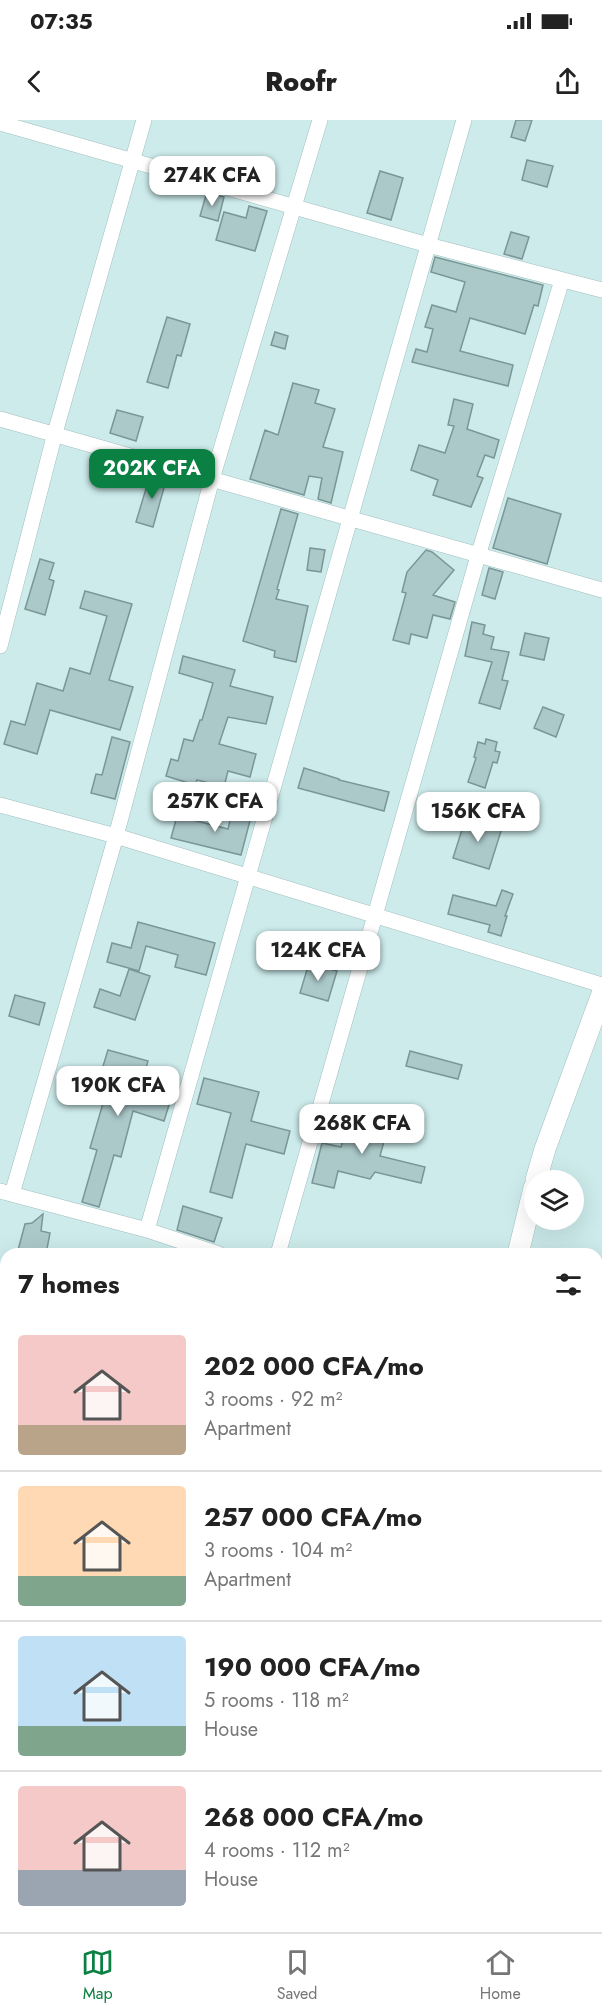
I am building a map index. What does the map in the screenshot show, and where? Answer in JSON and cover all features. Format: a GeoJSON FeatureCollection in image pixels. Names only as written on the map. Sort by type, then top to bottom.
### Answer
{"type":"FeatureCollection","features":[{"type":"Feature","properties":{"kind":"main road"},"geometry":{"type":"LineString","coordinates":[[539,1170],[602,994]]}},
{"type":"Feature","properties":{"kind":"main road"},"geometry":{"type":"LineString","coordinates":[[519,1248],[524,1229]]}},
{"type":"Feature","properties":{"kind":"street"},"geometry":{"type":"LineString","coordinates":[[0,646],[55,433],[144,120]]}},
{"type":"Feature","properties":{"kind":"street"},"geometry":{"type":"LineString","coordinates":[[201,1248],[147,1230],[6,1193],[116,836],[212,478],[320,120]]}},
{"type":"Feature","properties":{"kind":"street"},"geometry":{"type":"LineString","coordinates":[[147,1230],[464,120]]}},
{"type":"Feature","properties":{"kind":"street"},"geometry":{"type":"LineString","coordinates":[[0,123],[428,245],[602,290]]}},
{"type":"Feature","properties":{"kind":"street"},"geometry":{"type":"LineString","coordinates":[[280,1248],[478,556],[562,280]]}},
{"type":"Feature","properties":{"kind":"street"},"geometry":{"type":"LineString","coordinates":[[0,419],[602,591]]}},
{"type":"Feature","properties":{"kind":"street"},"geometry":{"type":"LineString","coordinates":[[0,806],[116,836],[602,985]]}},
{"type":"Feature","properties":{"kind":"building"},"geometry":{"type":"Polygon","coordinates":[[[516,120],[532,120],[525,141],[511,137],[516,120]]]}},
{"type":"Feature","properties":{"kind":"building"},"geometry":{"type":"Polygon","coordinates":[[[527,160],[553,166],[547,187],[522,180],[527,160]]]}},
{"type":"Feature","properties":{"kind":"building"},"geometry":{"type":"Polygon","coordinates":[[[380,171],[403,178],[391,220],[367,213],[380,171]]]}},
{"type":"Feature","properties":{"kind":"building"},"geometry":{"type":"Polygon","coordinates":[[[207,192],[224,197],[218,221],[200,216],[207,192]]]}},
{"type":"Feature","properties":{"kind":"building"},"geometry":{"type":"Polygon","coordinates":[[[249,206],[267,211],[255,251],[216,240],[224,212],[246,218],[249,206]]]}},
{"type":"Feature","properties":{"kind":"building"},"geometry":{"type":"Polygon","coordinates":[[[511,232],[529,237],[522,259],[504,254],[511,232]]]}},
{"type":"Feature","properties":{"kind":"building"},"geometry":{"type":"Polygon","coordinates":[[[435,257],[543,285],[538,306],[534,305],[525,334],[470,318],[460,351],[513,365],[508,386],[412,362],[416,349],[427,352],[433,329],[425,327],[432,305],[456,312],[465,282],[431,272],[435,257]]]}},
{"type":"Feature","properties":{"kind":"building"},"geometry":{"type":"Polygon","coordinates":[[[167,317],[190,324],[181,356],[177,355],[168,388],[147,382],[167,317]]]}},
{"type":"Feature","properties":{"kind":"building"},"geometry":{"type":"Polygon","coordinates":[[[275,332],[288,336],[285,349],[271,345],[275,332]]]}},
{"type":"Feature","properties":{"kind":"building"},"geometry":{"type":"Polygon","coordinates":[[[293,383],[319,390],[315,403],[335,409],[323,447],[343,452],[331,503],[318,499],[322,478],[309,476],[304,495],[250,479],[265,430],[278,435],[293,383]]]}},
{"type":"Feature","properties":{"kind":"building"},"geometry":{"type":"Polygon","coordinates":[[[454,399],[473,404],[467,429],[499,440],[494,458],[485,455],[477,476],[483,478],[471,507],[433,495],[438,480],[411,470],[419,445],[445,453],[454,426],[448,425],[454,399]]]}},
{"type":"Feature","properties":{"kind":"building"},"geometry":{"type":"Polygon","coordinates":[[[117,410],[143,417],[136,441],[110,433],[117,410]]]}},
{"type":"Feature","properties":{"kind":"building"},"geometry":{"type":"Polygon","coordinates":[[[151,472],[167,477],[153,527],[136,522],[151,472]]]}},
{"type":"Feature","properties":{"kind":"building"},"geometry":{"type":"Polygon","coordinates":[[[508,498],[561,514],[547,564],[493,548],[508,498]]]}},
{"type":"Feature","properties":{"kind":"building"},"geometry":{"type":"Polygon","coordinates":[[[281,509],[298,514],[276,599],[308,606],[296,662],[274,657],[275,651],[243,641],[281,509]]]}},
{"type":"Feature","properties":{"kind":"building"},"geometry":{"type":"Polygon","coordinates":[[[310,548],[325,550],[321,572],[307,570],[310,548]]]}},
{"type":"Feature","properties":{"kind":"building"},"geometry":{"type":"Polygon","coordinates":[[[426,550],[432,552],[454,570],[433,595],[455,602],[450,619],[433,615],[427,638],[411,634],[409,644],[393,640],[406,593],[402,592],[407,572],[426,550]]]}},
{"type":"Feature","properties":{"kind":"building"},"geometry":{"type":"Polygon","coordinates":[[[40,559],[54,563],[49,579],[54,581],[45,615],[25,609],[40,559]]]}},
{"type":"Feature","properties":{"kind":"building"},"geometry":{"type":"Polygon","coordinates":[[[489,568],[503,572],[495,599],[482,595],[489,568]]]}},
{"type":"Feature","properties":{"kind":"building"},"geometry":{"type":"Polygon","coordinates":[[[85,591],[132,604],[109,680],[133,687],[120,730],[50,710],[37,754],[4,744],[11,721],[25,725],[37,683],[63,691],[70,668],[90,674],[107,616],[80,608],[85,591]]]}},
{"type":"Feature","properties":{"kind":"building"},"geometry":{"type":"Polygon","coordinates":[[[472,622],[485,625],[483,634],[494,637],[491,649],[509,652],[502,680],[508,681],[500,709],[479,703],[492,662],[465,656],[472,622]]]}},
{"type":"Feature","properties":{"kind":"building"},"geometry":{"type":"Polygon","coordinates":[[[525,633],[549,638],[544,660],[520,655],[525,633]]]}},
{"type":"Feature","properties":{"kind":"building"},"geometry":{"type":"Polygon","coordinates":[[[183,656],[235,670],[230,686],[273,697],[266,724],[228,717],[219,744],[256,754],[250,777],[228,771],[224,787],[197,780],[195,785],[166,776],[171,759],[178,761],[184,739],[193,741],[213,683],[179,673],[183,656]]]}},
{"type":"Feature","properties":{"kind":"building"},"geometry":{"type":"Polygon","coordinates":[[[543,707],[564,715],[556,737],[534,728],[543,707]]]}},
{"type":"Feature","properties":{"kind":"building"},"geometry":{"type":"Polygon","coordinates":[[[112,737],[130,742],[115,799],[91,793],[96,774],[102,775],[112,737]]]}},
{"type":"Feature","properties":{"kind":"building"},"geometry":{"type":"Polygon","coordinates":[[[486,739],[497,742],[495,751],[500,752],[497,763],[493,762],[485,788],[468,782],[476,758],[474,757],[478,742],[485,744],[486,739]]]}},
{"type":"Feature","properties":{"kind":"building"},"geometry":{"type":"Polygon","coordinates":[[[304,768],[339,780],[389,792],[384,811],[298,788],[304,768]]]}},
{"type":"Feature","properties":{"kind":"building"},"geometry":{"type":"Polygon","coordinates":[[[233,808],[252,813],[241,855],[171,838],[177,816],[228,829],[233,808]]]}},
{"type":"Feature","properties":{"kind":"building"},"geometry":{"type":"Polygon","coordinates":[[[466,817],[502,828],[489,869],[453,858],[466,817]]]}},
{"type":"Feature","properties":{"kind":"building"},"geometry":{"type":"Polygon","coordinates":[[[502,890],[513,894],[501,936],[488,932],[490,925],[448,914],[453,895],[496,906],[502,890]]]}},
{"type":"Feature","properties":{"kind":"building"},"geometry":{"type":"Polygon","coordinates":[[[138,922],[215,943],[206,975],[175,967],[178,955],[146,946],[139,971],[107,962],[112,943],[131,948],[138,922]]]}},
{"type":"Feature","properties":{"kind":"building"},"geometry":{"type":"Polygon","coordinates":[[[309,963],[337,971],[328,1001],[300,993],[309,963]]]}},
{"type":"Feature","properties":{"kind":"building"},"geometry":{"type":"Polygon","coordinates":[[[129,969],[150,976],[135,1020],[94,1007],[100,989],[120,996],[129,969]]]}},
{"type":"Feature","properties":{"kind":"building"},"geometry":{"type":"Polygon","coordinates":[[[15,995],[45,1003],[39,1025],[9,1016],[15,995]]]}},
{"type":"Feature","properties":{"kind":"building"},"geometry":{"type":"Polygon","coordinates":[[[108,1050],[148,1061],[138,1095],[169,1105],[164,1121],[133,1111],[121,1157],[114,1155],[99,1207],[82,1202],[97,1150],[90,1148],[110,1079],[100,1076],[108,1050]]]}},
{"type":"Feature","properties":{"kind":"building"},"geometry":{"type":"Polygon","coordinates":[[[410,1051],[462,1065],[458,1079],[406,1066],[410,1051]]]}},
{"type":"Feature","properties":{"kind":"building"},"geometry":{"type":"Polygon","coordinates":[[[204,1078],[259,1092],[251,1121],[290,1131],[284,1154],[246,1144],[232,1198],[210,1192],[231,1113],[197,1104],[204,1078]]]}},
{"type":"Feature","properties":{"kind":"building"},"geometry":{"type":"Polygon","coordinates":[[[350,1113],[389,1123],[380,1156],[425,1167],[421,1183],[375,1172],[370,1179],[338,1171],[334,1188],[312,1183],[322,1143],[341,1147],[350,1113]]]}},
{"type":"Feature","properties":{"kind":"building"},"geometry":{"type":"Polygon","coordinates":[[[183,1206],[222,1218],[214,1242],[177,1230],[183,1206]]]}},
{"type":"Feature","properties":{"kind":"building"},"geometry":{"type":"Polygon","coordinates":[[[43,1214],[41,1231],[50,1233],[47,1248],[19,1248],[25,1224],[32,1223],[43,1214]]]}}]}
